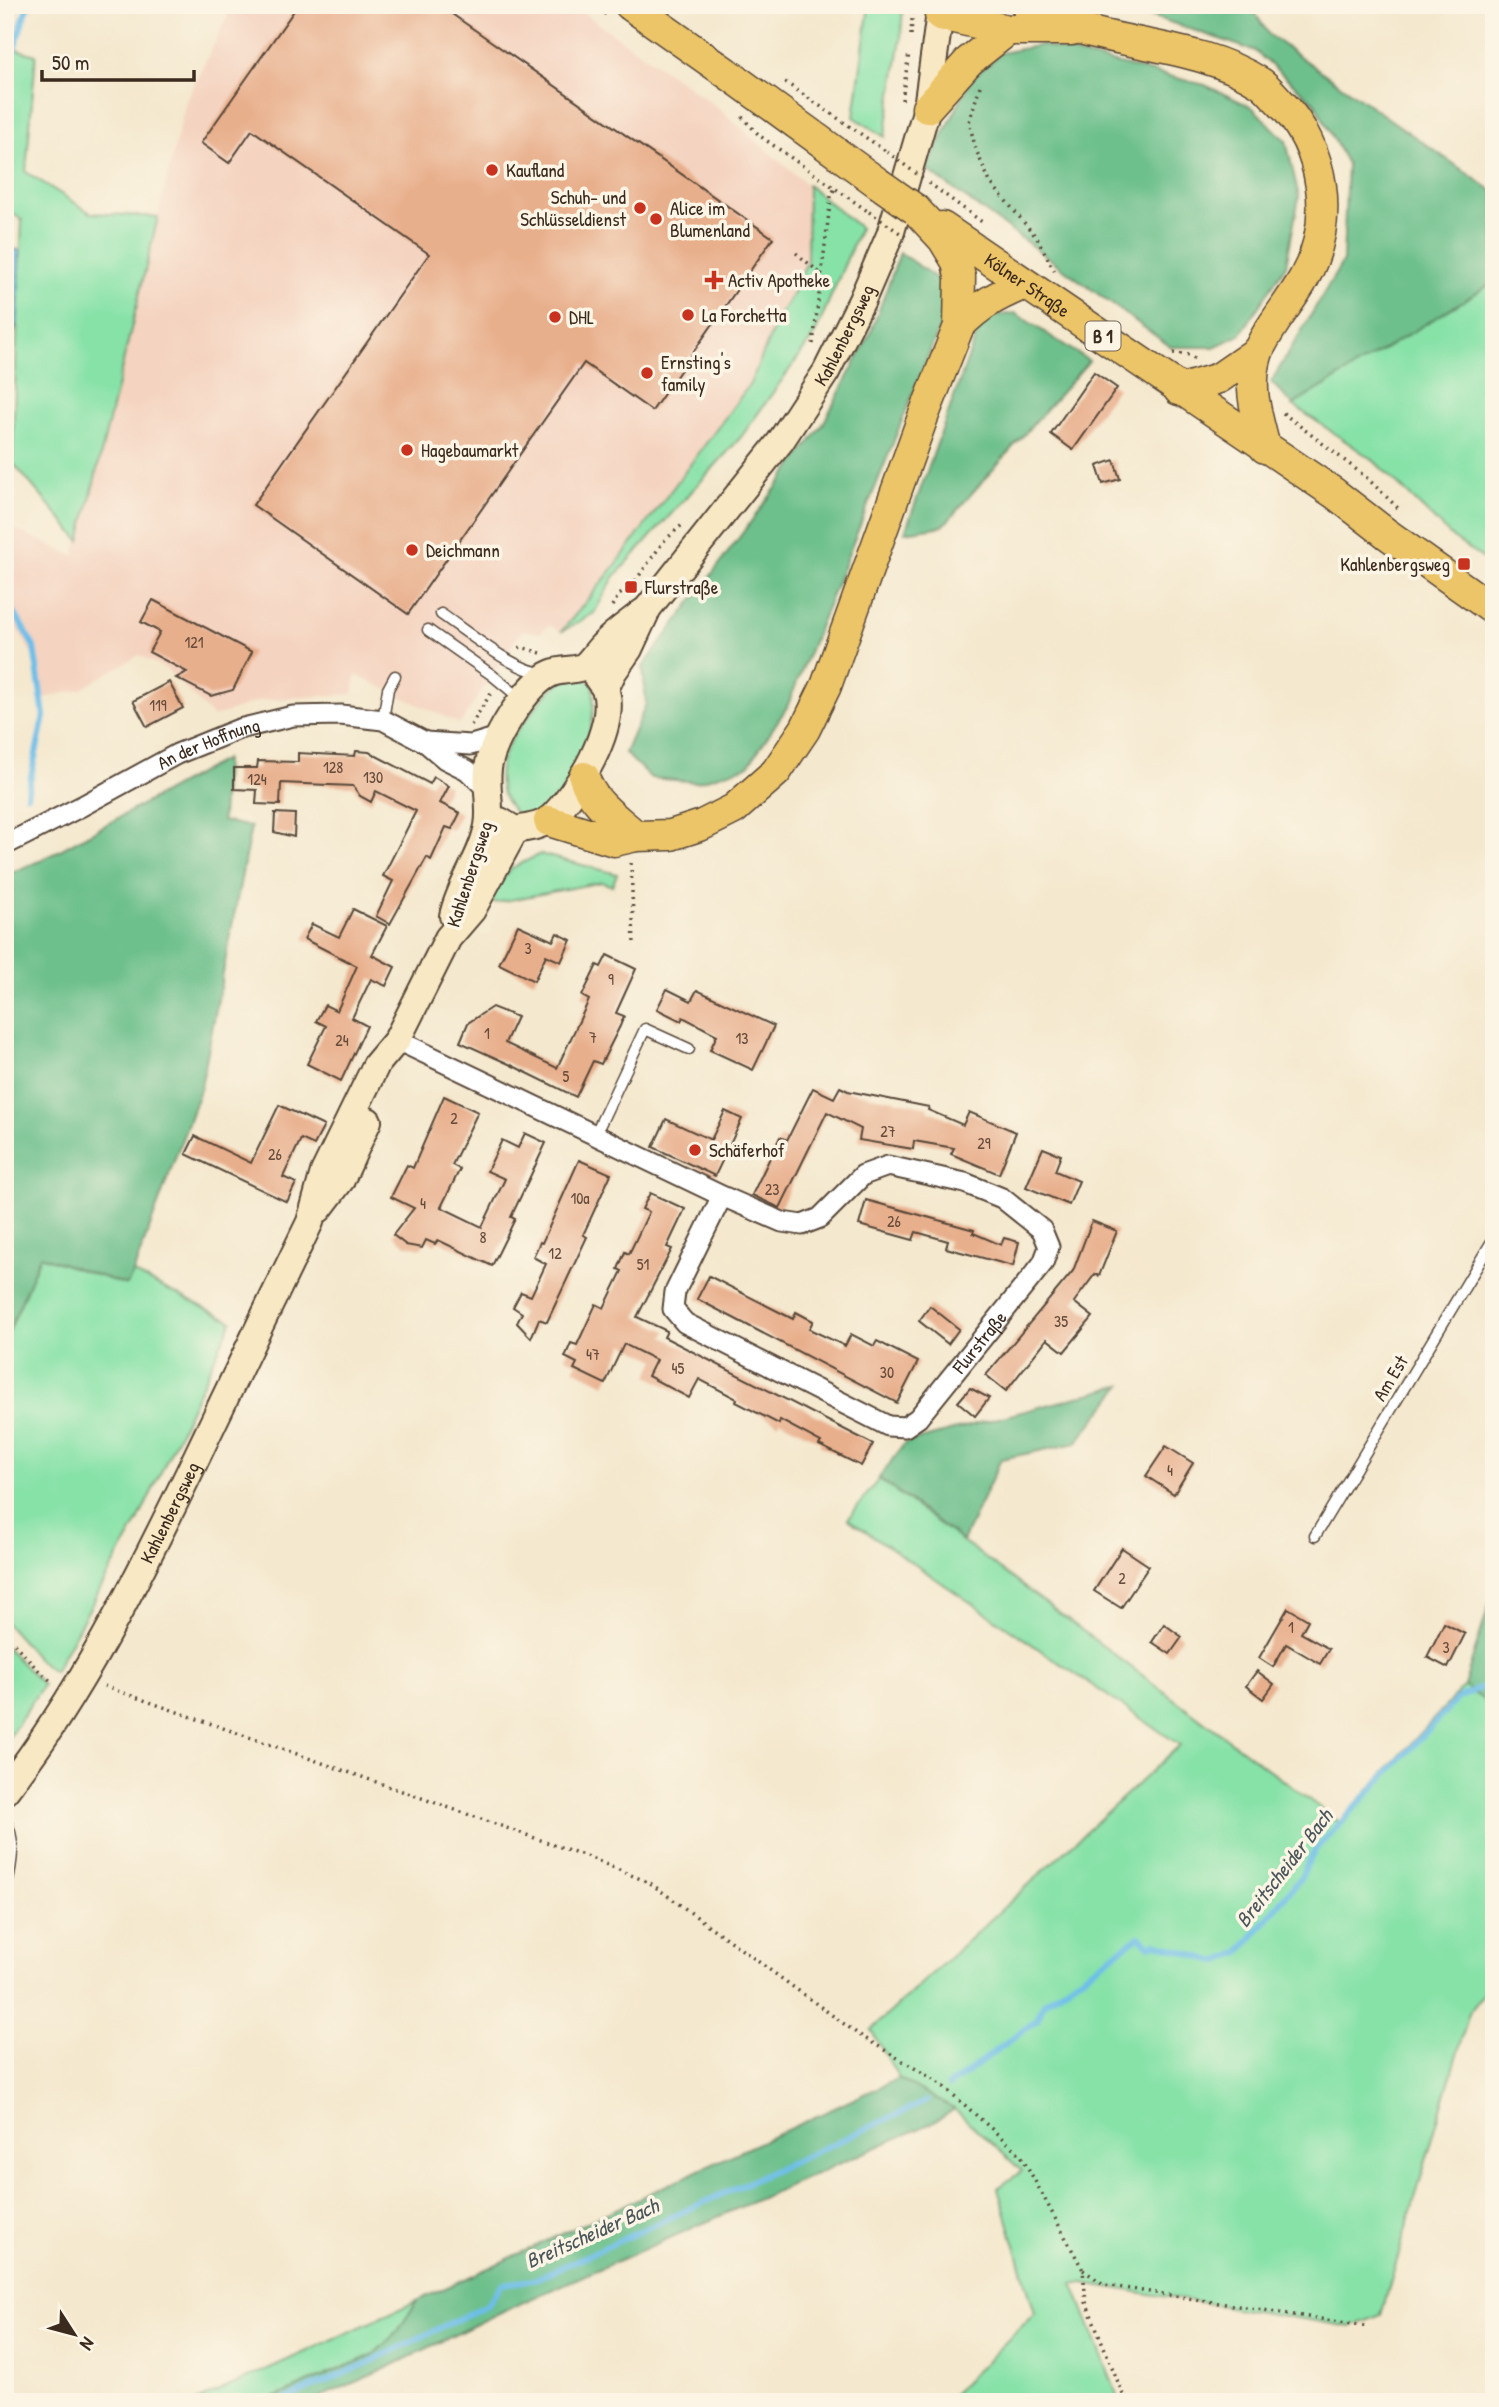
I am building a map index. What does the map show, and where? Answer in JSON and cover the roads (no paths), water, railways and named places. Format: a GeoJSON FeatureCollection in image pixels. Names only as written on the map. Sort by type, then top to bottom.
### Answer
{"type":"FeatureCollection","features":[{"type":"Feature","properties":{"kind":"main road","name":"Kölner Straße"},"geometry":{"type":"LineString","coordinates":[[630,5],[881,185],[910,223],[1025,284],[1334,493],[1494,610]]}},
{"type":"Feature","properties":{"kind":"main road"},"geometry":{"type":"LineString","coordinates":[[1026,5],[1083,30],[1173,49],[1225,65],[1263,85],[1295,117],[1313,152],[1322,189],[1320,236],[1306,276],[1258,351],[1252,379],[1252,398],[1265,448]]}},
{"type":"Feature","properties":{"kind":"main road"},"geometry":{"type":"LineString","coordinates":[[931,9],[1008,30],[1083,30]]}},
{"type":"Feature","properties":{"kind":"main road","name":"Kahlenbergsweg"},"geometry":{"type":"LineString","coordinates":[[5,1791],[36,1751],[76,1688],[149,1555],[310,1222],[341,1180],[390,1075],[397,1040],[448,938],[471,910],[515,830],[549,821],[584,776],[605,723],[605,689],[629,649],[648,608],[780,442],[826,373],[890,235],[931,9]]}},
{"type":"Feature","properties":{"kind":"main road"},"geometry":{"type":"LineString","coordinates":[[914,108],[1008,30]]}},
{"type":"Feature","properties":{"kind":"main road"},"geometry":{"type":"LineString","coordinates":[[549,821],[614,841],[636,836],[671,835],[702,825],[734,809],[776,772],[806,729],[826,686],[923,417],[959,326],[960,277],[957,262],[943,239],[910,223]]}},
{"type":"Feature","properties":{"kind":"main road"},"geometry":{"type":"LineString","coordinates":[[959,326],[977,307],[1025,284]]}},
{"type":"Feature","properties":{"kind":"main road"},"geometry":{"type":"LineString","coordinates":[[1179,390],[1219,378],[1258,351]]}},
{"type":"Feature","properties":{"kind":"main road","name":"Kahlenbergsweg"},"geometry":{"type":"LineString","coordinates":[[583,667],[617,632],[648,608]]}},
{"type":"Feature","properties":{"kind":"main road"},"geometry":{"type":"LineString","coordinates":[[550,673],[583,667],[594,674],[605,689]]}},
{"type":"Feature","properties":{"kind":"main road","name":"Kahlenbergsweg"},"geometry":{"type":"LineString","coordinates":[[448,938],[456,902],[484,842],[489,763],[498,737],[522,702],[550,673]]}},
{"type":"Feature","properties":{"kind":"main road"},"geometry":{"type":"LineString","coordinates":[[584,776],[589,792],[598,804],[636,836]]}},
{"type":"Feature","properties":{"kind":"main road","name":"Kahlenbergsweg"},"geometry":{"type":"LineString","coordinates":[[488,799],[498,819],[515,830]]}},
{"type":"Feature","properties":{"kind":"street","name":"An der Hoffnung"},"geometry":{"type":"LineString","coordinates":[[5,845],[177,754],[239,729],[293,716],[341,715],[383,720],[425,742],[445,759],[467,770],[488,799]]}},
{"type":"Feature","properties":{"kind":"street","name":"An der Hoffnung"},"geometry":{"type":"LineString","coordinates":[[425,742],[471,745],[498,737]]}},
{"type":"Feature","properties":{"kind":"street","name":"Flurstraße"},"geometry":{"type":"LineString","coordinates":[[397,1040],[722,1196],[782,1222],[802,1225],[820,1218],[863,1175],[888,1167],[965,1182],[1002,1198],[1042,1230],[1049,1247],[1044,1263],[918,1418],[905,1427],[888,1426],[685,1323],[673,1309],[675,1292],[722,1196]]}},
{"type":"Feature","properties":{"kind":"lane"},"geometry":{"type":"LineString","coordinates":[[441,614],[531,672],[550,673]]}},
{"type":"Feature","properties":{"kind":"lane"},"geometry":{"type":"LineString","coordinates":[[428,630],[492,674],[522,702]]}},
{"type":"Feature","properties":{"kind":"lane"},"geometry":{"type":"LineString","coordinates":[[383,720],[388,689],[395,676]]}},
{"type":"Feature","properties":{"kind":"lane"},"geometry":{"type":"LineString","coordinates":[[594,1135],[645,1029],[689,1049]]}},
{"type":"Feature","properties":{"kind":"lane","name":"Am Est"},"geometry":{"type":"LineString","coordinates":[[1315,1536],[1494,1238]]}},
{"type":"Feature","properties":{"kind":"lane"},"geometry":{"type":"LineString","coordinates":[[5,1819],[10,1828],[13,1855],[5,1894]]}},
{"type":"Feature","properties":{"kind":"water"},"geometry":{"type":"Polygon","coordinates":[[[5,249],[20,250],[18,319],[5,362],[5,249]]]}},
{"type":"Feature","properties":{"kind":"waterway"},"geometry":{"type":"LineString","coordinates":[[5,77],[28,5]]}},
{"type":"Feature","properties":{"kind":"waterway"},"geometry":{"type":"LineString","coordinates":[[5,596],[34,647],[44,716],[27,795]]}},
{"type":"Feature","properties":{"kind":"waterway","name":"Breitscheider Bach"},"geometry":{"type":"LineString","coordinates":[[949,2086],[1037,2020],[1044,2003],[1140,1936],[1149,1946],[1156,1943],[1217,1962],[1240,1952],[1299,1880],[1315,1850],[1458,1698],[1494,1682]]}},
{"type":"Feature","properties":{"kind":"waterway","name":"Breitscheider Bach"},"geometry":{"type":"LineString","coordinates":[[279,2402],[368,2363],[487,2305],[502,2284],[533,2280],[927,2101]]}},
{"type":"Feature","properties":{"kind":"place","name":"Kaufland"},"geometry":{"type":"Point","coordinates":[492,170]}},
{"type":"Feature","properties":{"kind":"place","name":"Schuh- und Schlüsseldienst"},"geometry":{"type":"Point","coordinates":[640,208]}},
{"type":"Feature","properties":{"kind":"place","name":"Alice im Blumenland"},"geometry":{"type":"Point","coordinates":[656,219]}},
{"type":"Feature","properties":{"kind":"place","name":"Activ Apotheke"},"geometry":{"type":"Point","coordinates":[714,280]}},
{"type":"Feature","properties":{"kind":"place","name":"La Forchetta"},"geometry":{"type":"Point","coordinates":[688,315]}},
{"type":"Feature","properties":{"kind":"place","name":"DHL"},"geometry":{"type":"Point","coordinates":[555,317]}},
{"type":"Feature","properties":{"kind":"place","name":"Ernsting's family"},"geometry":{"type":"Point","coordinates":[647,373]}},
{"type":"Feature","properties":{"kind":"place","name":"Hagebaumarkt"},"geometry":{"type":"Point","coordinates":[407,450]}},
{"type":"Feature","properties":{"kind":"place","name":"Deichmann"},"geometry":{"type":"Point","coordinates":[412,550]}},
{"type":"Feature","properties":{"kind":"place","name":"Kahlenbergsweg"},"geometry":{"type":"Point","coordinates":[1464,564]}},
{"type":"Feature","properties":{"kind":"place","name":"Flurstraße"},"geometry":{"type":"Point","coordinates":[631,587]}},
{"type":"Feature","properties":{"kind":"place","name":"Schäferhof"},"geometry":{"type":"Point","coordinates":[695,1150]}}]}
